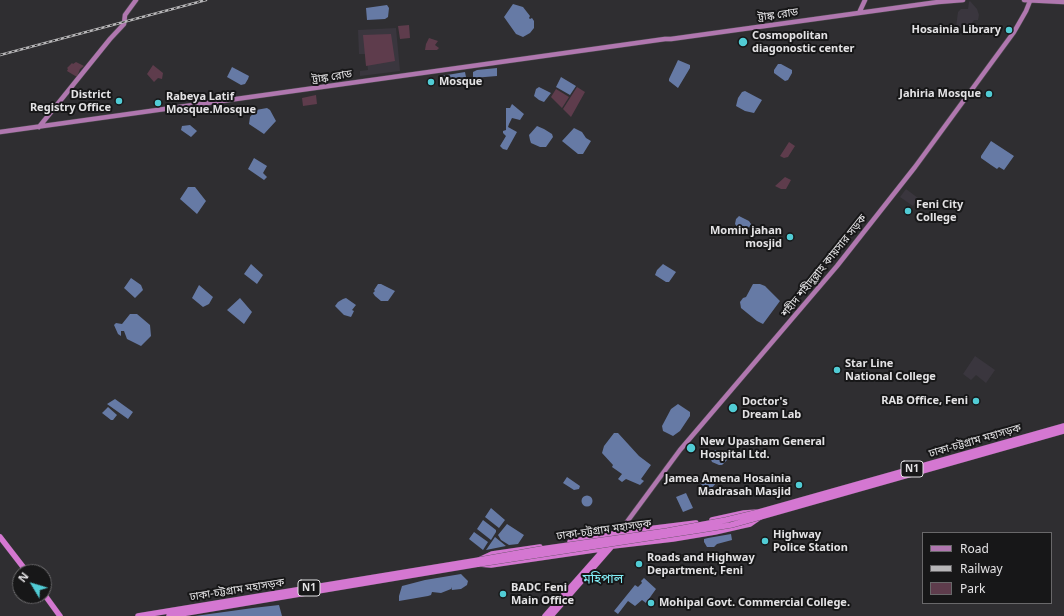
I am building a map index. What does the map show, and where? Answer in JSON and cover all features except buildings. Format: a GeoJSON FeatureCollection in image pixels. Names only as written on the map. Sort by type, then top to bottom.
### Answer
{"type":"FeatureCollection","features":[{"type":"Feature","properties":{"kind":"highway","name":"ঢাকা-চট্টগ্রাম মহাসড়ক"},"geometry":{"type":"LineString","coordinates":[[138,616],[479,562],[731,525],[759,515],[1064,426]]}},
{"type":"Feature","properties":{"kind":"highway","name":"ঢাকা-চট্টগ্রাম মহাসড়ক"},"geometry":{"type":"LineString","coordinates":[[759,515],[1064,431]]}},
{"type":"Feature","properties":{"kind":"highway"},"geometry":{"type":"LineString","coordinates":[[749,512],[759,515],[750,524],[715,532],[491,565],[479,562],[492,554],[568,543],[621,533],[708,521],[749,512]]}},
{"type":"Feature","properties":{"kind":"highway"},"geometry":{"type":"LineString","coordinates":[[551,616],[613,546],[621,533]]}},
{"type":"Feature","properties":{"kind":"highway"},"geometry":{"type":"LineString","coordinates":[[545,616],[605,548],[621,533]]}},
{"type":"Feature","properties":{"kind":"highway"},"geometry":{"type":"LineString","coordinates":[[0,537],[21,564]]}},
{"type":"Feature","properties":{"kind":"highway","name":"ঢাকা-চট্টগ্রাম মহাসড়ক"},"geometry":{"type":"LineString","coordinates":[[169,616],[479,562]]}},
{"type":"Feature","properties":{"kind":"highway"},"geometry":{"type":"LineString","coordinates":[[51,604],[60,616]]}},
{"type":"Feature","properties":{"kind":"main road"},"geometry":{"type":"LineString","coordinates":[[39,127],[110,39],[124,24],[125,15],[136,0]]}},
{"type":"Feature","properties":{"kind":"main road"},"geometry":{"type":"LineString","coordinates":[[860,12],[865,0]]}},
{"type":"Feature","properties":{"kind":"main road","name":"ট্রাঙ্ক রোড"},"geometry":{"type":"LineString","coordinates":[[860,12],[935,0]]}},
{"type":"Feature","properties":{"kind":"main road","name":"ট্রাঙ্ক রোড"},"geometry":{"type":"LineString","coordinates":[[0,132],[860,12],[963,0]]}},
{"type":"Feature","properties":{"kind":"main road"},"geometry":{"type":"LineString","coordinates":[[1024,0],[1064,1]]}},
{"type":"Feature","properties":{"kind":"main road","name":"শহীদ শহীদুল্লাহ কায়সার সড়ক"},"geometry":{"type":"LineString","coordinates":[[621,533],[682,451],[839,267],[917,168],[1009,44],[1025,18],[1031,1]]}},
{"type":"Feature","properties":{"kind":"shaded area"},"geometry":{"type":"Polygon","coordinates":[[[970,1],[977,9],[979,15],[978,20],[974,20],[967,30],[956,27],[958,12],[961,9],[968,9],[970,1]]]}},
{"type":"Feature","properties":{"kind":"shaded area"},"geometry":{"type":"Polygon","coordinates":[[[396,28],[400,71],[360,76],[360,71],[368,70],[366,54],[359,54],[358,30],[396,28]]]}},
{"type":"Feature","properties":{"kind":"shaded area"},"geometry":{"type":"Polygon","coordinates":[[[906,189],[918,198],[913,206],[900,197],[906,189]]]}},
{"type":"Feature","properties":{"kind":"shaded area"},"geometry":{"type":"Polygon","coordinates":[[[975,356],[995,370],[986,383],[976,375],[971,380],[963,374],[975,356]]]}},
{"type":"Feature","properties":{"kind":"green space"},"geometry":{"type":"Polygon","coordinates":[[[409,25],[410,38],[400,39],[398,26],[409,25]]]}},
{"type":"Feature","properties":{"kind":"green space"},"geometry":{"type":"Polygon","coordinates":[[[391,34],[395,61],[366,66],[363,35],[391,34]]]}},
{"type":"Feature","properties":{"kind":"green space"},"geometry":{"type":"Polygon","coordinates":[[[429,38],[438,41],[435,45],[439,48],[437,50],[425,50],[429,38]]]}},
{"type":"Feature","properties":{"kind":"green space"},"geometry":{"type":"Polygon","coordinates":[[[76,62],[84,66],[80,69],[77,77],[67,71],[67,68],[72,63],[73,64],[76,62]]]}},
{"type":"Feature","properties":{"kind":"green space"},"geometry":{"type":"Polygon","coordinates":[[[153,65],[163,73],[162,79],[158,78],[154,82],[147,74],[153,65]]]}},
{"type":"Feature","properties":{"kind":"green space"},"geometry":{"type":"Polygon","coordinates":[[[577,87],[585,92],[571,117],[563,109],[577,87]]]}},
{"type":"Feature","properties":{"kind":"green space"},"geometry":{"type":"Polygon","coordinates":[[[556,89],[569,97],[562,108],[551,97],[556,89]]]}},
{"type":"Feature","properties":{"kind":"green space"},"geometry":{"type":"Polygon","coordinates":[[[316,95],[317,104],[303,106],[302,98],[316,95]]]}},
{"type":"Feature","properties":{"kind":"green space"},"geometry":{"type":"Polygon","coordinates":[[[789,142],[795,146],[788,157],[784,158],[780,156],[789,142]]]}},
{"type":"Feature","properties":{"kind":"green space"},"geometry":{"type":"Polygon","coordinates":[[[785,177],[791,180],[786,189],[781,189],[775,186],[785,177]]]}},
{"type":"Feature","properties":{"kind":"water"},"geometry":{"type":"Polygon","coordinates":[[[513,4],[523,7],[530,16],[529,18],[532,18],[534,21],[534,28],[530,33],[523,37],[516,34],[504,17],[513,4]]]}},
{"type":"Feature","properties":{"kind":"water"},"geometry":{"type":"Polygon","coordinates":[[[387,5],[389,8],[388,17],[385,19],[367,20],[366,8],[387,5]]]}},
{"type":"Feature","properties":{"kind":"water"},"geometry":{"type":"Polygon","coordinates":[[[678,60],[690,65],[690,68],[678,88],[669,81],[669,79],[678,60]]]}},
{"type":"Feature","properties":{"kind":"water"},"geometry":{"type":"Polygon","coordinates":[[[778,64],[792,70],[788,80],[785,81],[774,73],[774,70],[778,64]]]}},
{"type":"Feature","properties":{"kind":"water"},"geometry":{"type":"Polygon","coordinates":[[[232,67],[249,76],[245,84],[241,85],[227,77],[232,67]]]}},
{"type":"Feature","properties":{"kind":"water"},"geometry":{"type":"Polygon","coordinates":[[[497,68],[497,76],[473,78],[473,72],[477,70],[497,68]]]}},
{"type":"Feature","properties":{"kind":"water"},"geometry":{"type":"Polygon","coordinates":[[[465,72],[466,77],[441,81],[441,76],[465,72]]]}},
{"type":"Feature","properties":{"kind":"water"},"geometry":{"type":"Polygon","coordinates":[[[561,77],[576,86],[570,95],[556,87],[561,77]]]}},
{"type":"Feature","properties":{"kind":"water"},"geometry":{"type":"Polygon","coordinates":[[[539,87],[551,93],[544,102],[534,96],[536,89],[539,87]]]}},
{"type":"Feature","properties":{"kind":"water"},"geometry":{"type":"Polygon","coordinates":[[[745,91],[762,100],[754,113],[745,111],[736,106],[738,98],[742,92],[745,91]]]}},
{"type":"Feature","properties":{"kind":"water"},"geometry":{"type":"Polygon","coordinates":[[[512,104],[524,114],[520,120],[512,118],[509,124],[508,127],[517,132],[507,150],[500,146],[506,136],[503,131],[506,130],[506,108],[510,108],[512,104]]]}},
{"type":"Feature","properties":{"kind":"water"},"geometry":{"type":"Polygon","coordinates":[[[267,108],[270,110],[276,121],[264,134],[249,124],[250,117],[256,110],[267,108]]]}},
{"type":"Feature","properties":{"kind":"water"},"geometry":{"type":"Polygon","coordinates":[[[190,125],[197,131],[191,137],[181,130],[182,126],[190,125]]]}},
{"type":"Feature","properties":{"kind":"water"},"geometry":{"type":"Polygon","coordinates":[[[537,126],[552,134],[553,137],[546,147],[540,147],[531,143],[529,135],[537,126]]]}},
{"type":"Feature","properties":{"kind":"water"},"geometry":{"type":"Polygon","coordinates":[[[574,128],[582,132],[586,138],[591,141],[583,154],[578,154],[562,141],[574,128]]]}},
{"type":"Feature","properties":{"kind":"water"},"geometry":{"type":"Polygon","coordinates":[[[991,141],[1014,156],[1004,170],[999,167],[997,169],[981,158],[991,141]]]}},
{"type":"Feature","properties":{"kind":"water"},"geometry":{"type":"Polygon","coordinates":[[[254,158],[267,166],[263,173],[267,177],[264,180],[248,169],[254,158]]]}},
{"type":"Feature","properties":{"kind":"water"},"geometry":{"type":"Polygon","coordinates":[[[188,187],[195,187],[206,201],[197,214],[180,199],[188,187]]]}},
{"type":"Feature","properties":{"kind":"water"},"geometry":{"type":"Polygon","coordinates":[[[739,216],[749,221],[751,224],[747,231],[739,229],[735,224],[736,219],[739,216]]]}},
{"type":"Feature","properties":{"kind":"water"},"geometry":{"type":"Polygon","coordinates":[[[251,264],[263,275],[257,284],[244,274],[251,264]]]}},
{"type":"Feature","properties":{"kind":"water"},"geometry":{"type":"Polygon","coordinates":[[[663,264],[676,272],[669,282],[666,282],[655,275],[657,270],[663,264]]]}},
{"type":"Feature","properties":{"kind":"water"},"geometry":{"type":"Polygon","coordinates":[[[131,278],[141,285],[143,290],[135,298],[124,288],[131,278]]]}},
{"type":"Feature","properties":{"kind":"water"},"geometry":{"type":"Polygon","coordinates":[[[378,284],[395,291],[388,301],[381,301],[373,293],[378,284]]]}},
{"type":"Feature","properties":{"kind":"water"},"geometry":{"type":"Polygon","coordinates":[[[753,284],[765,286],[780,301],[763,324],[741,308],[740,302],[746,297],[753,284]]]}},
{"type":"Feature","properties":{"kind":"water"},"geometry":{"type":"Polygon","coordinates":[[[199,285],[213,297],[209,304],[203,307],[192,298],[199,285]]]}},
{"type":"Feature","properties":{"kind":"water"},"geometry":{"type":"Polygon","coordinates":[[[240,298],[252,312],[244,324],[227,310],[240,298]]]}},
{"type":"Feature","properties":{"kind":"water"},"geometry":{"type":"Polygon","coordinates":[[[346,298],[356,305],[352,310],[354,311],[351,317],[344,315],[335,306],[338,302],[346,298]]]}},
{"type":"Feature","properties":{"kind":"water"},"geometry":{"type":"Polygon","coordinates":[[[130,314],[137,314],[150,325],[151,336],[141,346],[127,339],[124,331],[121,331],[121,336],[118,334],[114,325],[116,323],[122,324],[130,314]]]}},
{"type":"Feature","properties":{"kind":"water"},"geometry":{"type":"Polygon","coordinates":[[[115,399],[133,412],[128,419],[107,404],[115,399]]]}},
{"type":"Feature","properties":{"kind":"water"},"geometry":{"type":"Polygon","coordinates":[[[678,404],[690,412],[690,416],[680,431],[673,436],[663,431],[662,426],[671,409],[678,404]]]}},
{"type":"Feature","properties":{"kind":"water"},"geometry":{"type":"Polygon","coordinates":[[[108,407],[117,415],[113,420],[102,413],[108,407]]]}},
{"type":"Feature","properties":{"kind":"water"},"geometry":{"type":"Polygon","coordinates":[[[614,433],[618,433],[639,456],[651,465],[641,479],[644,481],[640,485],[626,479],[622,482],[618,479],[622,474],[612,467],[613,465],[602,453],[604,446],[614,433]]]}},
{"type":"Feature","properties":{"kind":"water"},"geometry":{"type":"Polygon","coordinates":[[[715,450],[728,457],[722,465],[712,462],[710,457],[715,450]]]}},
{"type":"Feature","properties":{"kind":"water"},"geometry":{"type":"Polygon","coordinates":[[[706,474],[717,482],[711,489],[705,488],[699,482],[702,476],[706,474]]]}},
{"type":"Feature","properties":{"kind":"water"},"geometry":{"type":"Polygon","coordinates":[[[567,477],[580,486],[579,489],[574,490],[563,483],[567,477]]]}},
{"type":"Feature","properties":{"kind":"water"},"geometry":{"type":"Polygon","coordinates":[[[686,493],[693,508],[683,512],[676,497],[686,493]]]}},
{"type":"Feature","properties":{"kind":"water"},"geometry":{"type":"Polygon","coordinates":[[[587,495],[591,497],[593,501],[591,505],[587,507],[583,505],[581,501],[583,497],[587,495]]]}},
{"type":"Feature","properties":{"kind":"water"},"geometry":{"type":"Polygon","coordinates":[[[491,508],[505,520],[499,528],[485,517],[491,508]]]}},
{"type":"Feature","properties":{"kind":"water"},"geometry":{"type":"Polygon","coordinates":[[[483,520],[496,530],[491,540],[477,529],[483,520]]]}},
{"type":"Feature","properties":{"kind":"water"},"geometry":{"type":"Polygon","coordinates":[[[507,524],[524,535],[518,544],[509,545],[501,540],[498,535],[507,524]]]}},
{"type":"Feature","properties":{"kind":"water"},"geometry":{"type":"Polygon","coordinates":[[[474,532],[488,542],[483,550],[469,539],[474,532]]]}},
{"type":"Feature","properties":{"kind":"water"},"geometry":{"type":"Polygon","coordinates":[[[731,534],[732,540],[717,544],[714,547],[707,547],[704,542],[704,539],[731,534]]]}},
{"type":"Feature","properties":{"kind":"water"},"geometry":{"type":"Polygon","coordinates":[[[495,537],[506,546],[486,550],[495,537]]]}},
{"type":"Feature","properties":{"kind":"water"},"geometry":{"type":"Polygon","coordinates":[[[461,574],[468,581],[467,585],[461,589],[452,590],[451,587],[451,589],[441,593],[432,592],[431,595],[428,596],[399,601],[402,586],[425,580],[461,574]]]}},
{"type":"Feature","properties":{"kind":"water"},"geometry":{"type":"Polygon","coordinates":[[[644,578],[656,589],[646,603],[642,600],[635,606],[628,601],[618,614],[614,611],[635,585],[638,587],[644,578]]]}},
{"type":"Feature","properties":{"kind":"water"},"geometry":{"type":"Polygon","coordinates":[[[279,605],[282,616],[195,616],[253,608],[279,605]]]}},
{"type":"Feature","properties":{"kind":"railway"},"geometry":{"type":"LineString","coordinates":[[0,55],[206,0]]}},
{"type":"Feature","properties":{"kind":"place","name":"Hosainia Library"},"geometry":{"type":"Point","coordinates":[1009,30]}},
{"type":"Feature","properties":{"kind":"place","name":"Cosmopolitan diagonostic center"},"geometry":{"type":"Point","coordinates":[743,42]}},
{"type":"Feature","properties":{"kind":"place","name":"Mosque"},"geometry":{"type":"Point","coordinates":[431,82]}},
{"type":"Feature","properties":{"kind":"place","name":"Jahiria Mosque"},"geometry":{"type":"Point","coordinates":[989,94]}},
{"type":"Feature","properties":{"kind":"place","name":"District Registry Office"},"geometry":{"type":"Point","coordinates":[119,101]}},
{"type":"Feature","properties":{"kind":"place","name":"Rabeya Latif Mosque.Mosque"},"geometry":{"type":"Point","coordinates":[158,103]}},
{"type":"Feature","properties":{"kind":"place","name":"Feni City College"},"geometry":{"type":"Point","coordinates":[908,211]}},
{"type":"Feature","properties":{"kind":"place","name":"Momin jahan mosjid"},"geometry":{"type":"Point","coordinates":[790,237]}},
{"type":"Feature","properties":{"kind":"place","name":"Star Line National College"},"geometry":{"type":"Point","coordinates":[837,370]}},
{"type":"Feature","properties":{"kind":"place","name":"RAB Office, Feni"},"geometry":{"type":"Point","coordinates":[976,401]}},
{"type":"Feature","properties":{"kind":"place","name":"Doctor's Dream Lab"},"geometry":{"type":"Point","coordinates":[733,408]}},
{"type":"Feature","properties":{"kind":"place","name":"New Upasham General Hospital Ltd."},"geometry":{"type":"Point","coordinates":[691,448]}},
{"type":"Feature","properties":{"kind":"place","name":"Jamea Amena Hosainia Madrasah Masjid"},"geometry":{"type":"Point","coordinates":[799,485]}},
{"type":"Feature","properties":{"kind":"place","name":"Highway Police Station"},"geometry":{"type":"Point","coordinates":[765,541]}},
{"type":"Feature","properties":{"kind":"place","name":"Roads and Highway Department, Feni"},"geometry":{"type":"Point","coordinates":[639,564]}},
{"type":"Feature","properties":{"kind":"place","name":"BADC Feni Main Office"},"geometry":{"type":"Point","coordinates":[503,594]}},
{"type":"Feature","properties":{"kind":"place","name":"Mohipal Govt. Commercial College."},"geometry":{"type":"Point","coordinates":[651,603]}},
{"type":"Feature","properties":{"kind":"district","name":"মহিপাল"},"geometry":{"type":"Point","coordinates":[603,579]}}]}
